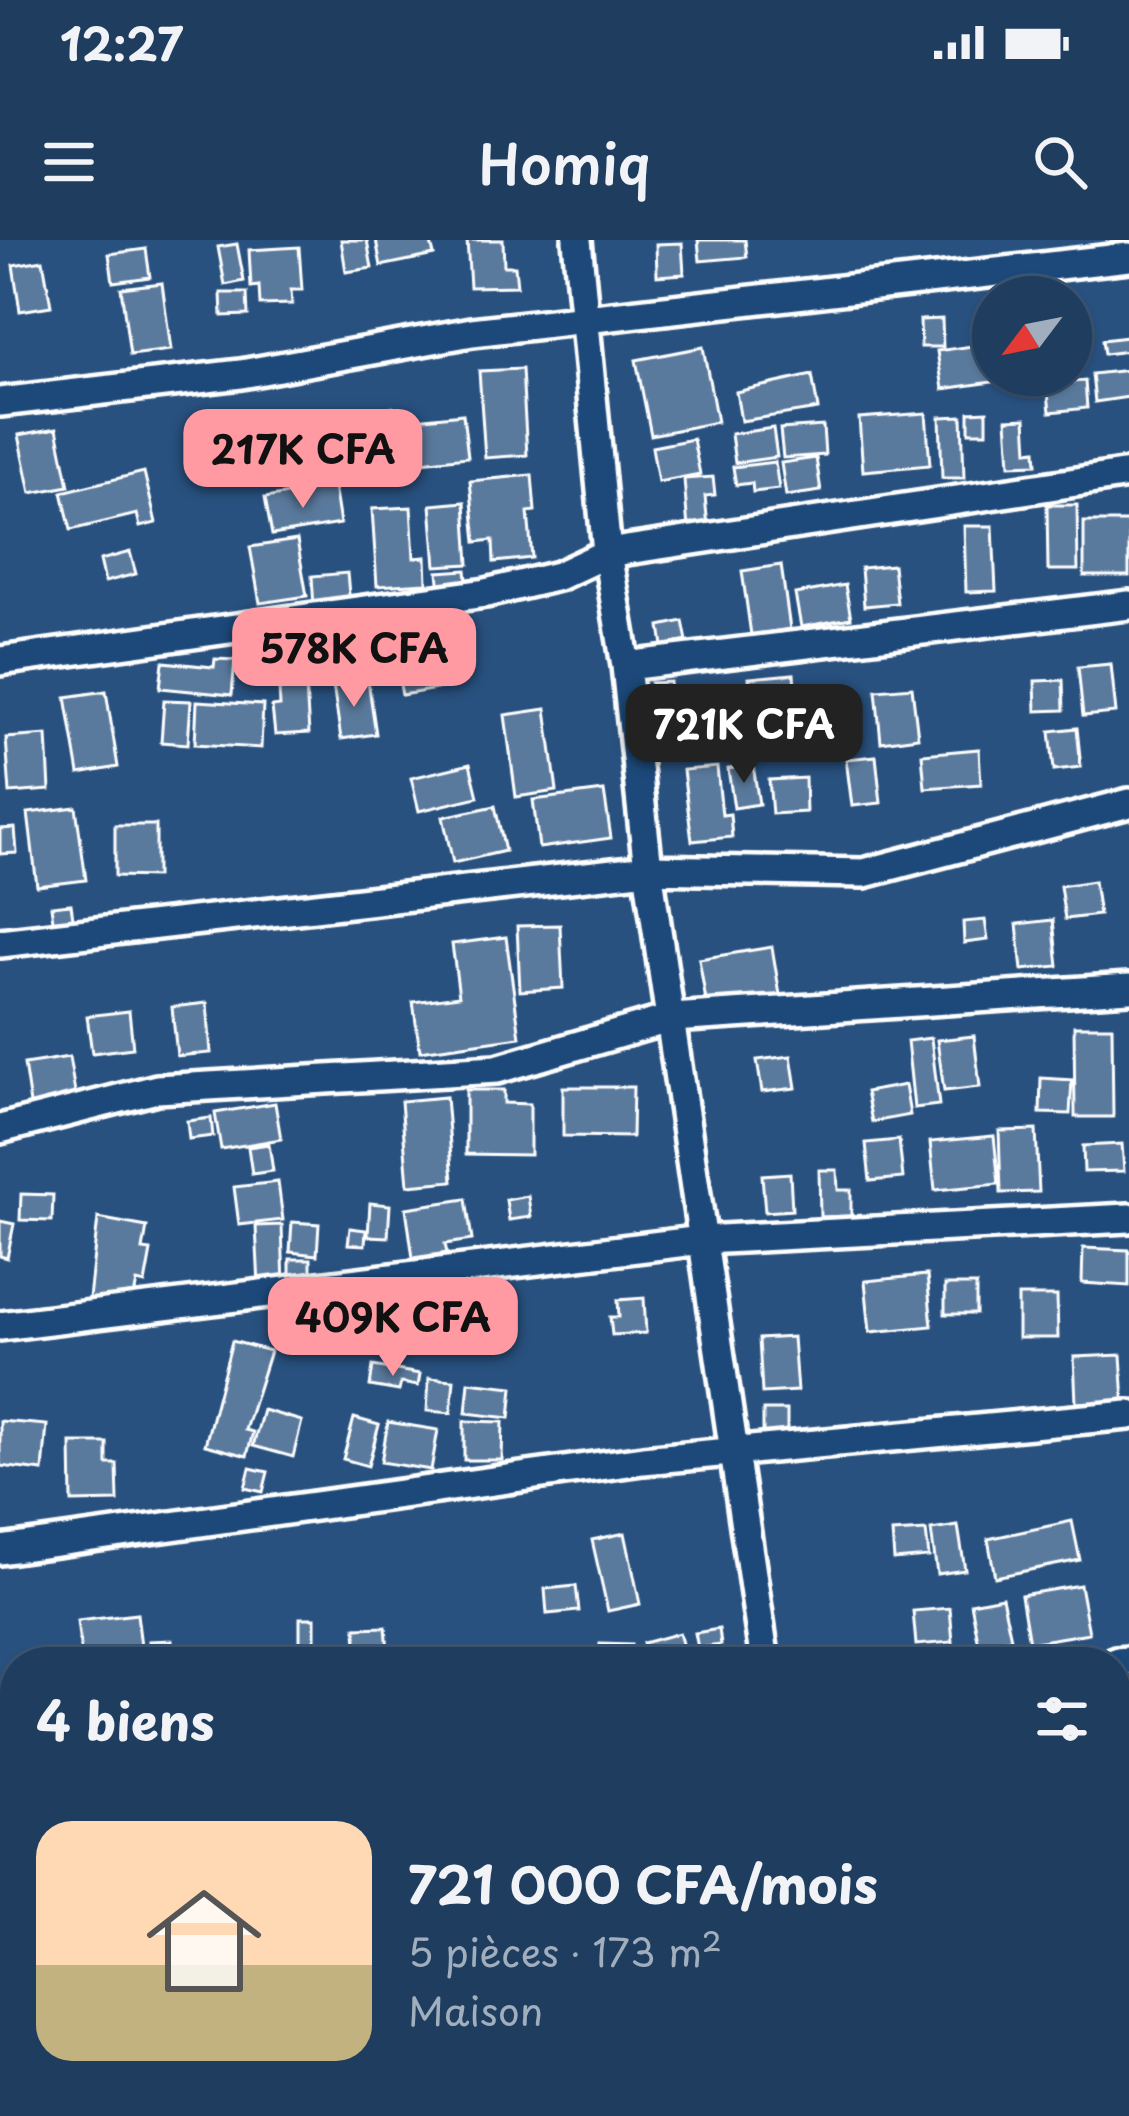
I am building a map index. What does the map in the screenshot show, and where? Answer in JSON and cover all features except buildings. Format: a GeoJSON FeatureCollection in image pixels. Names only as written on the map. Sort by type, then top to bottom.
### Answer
{"type":"FeatureCollection","features":[{"type":"Feature","properties":{"kind":"street"},"geometry":{"type":"LineString","coordinates":[[577,240],[607,553],[626,666],[648,869],[763,1647]]}},
{"type":"Feature","properties":{"kind":"street"},"geometry":{"type":"LineString","coordinates":[[0,402],[241,374],[472,332],[1129,257]]}},
{"type":"Feature","properties":{"kind":"street"},"geometry":{"type":"LineString","coordinates":[[0,661],[486,593],[558,575],[607,553],[1129,474]]}},
{"type":"Feature","properties":{"kind":"street"},"geometry":{"type":"LineString","coordinates":[[626,666],[1129,605]]}},
{"type":"Feature","properties":{"kind":"street"},"geometry":{"type":"LineString","coordinates":[[0,943],[648,869],[863,873],[1129,802]]}},
{"type":"Feature","properties":{"kind":"street"},"geometry":{"type":"LineString","coordinates":[[0,1129],[157,1088],[497,1069],[672,1018],[1129,988]]}},
{"type":"Feature","properties":{"kind":"street"},"geometry":{"type":"LineString","coordinates":[[0,1326],[702,1240],[1129,1218]]}},
{"type":"Feature","properties":{"kind":"street"},"geometry":{"type":"LineString","coordinates":[[0,1550],[643,1460],[1129,1415]]}}]}
